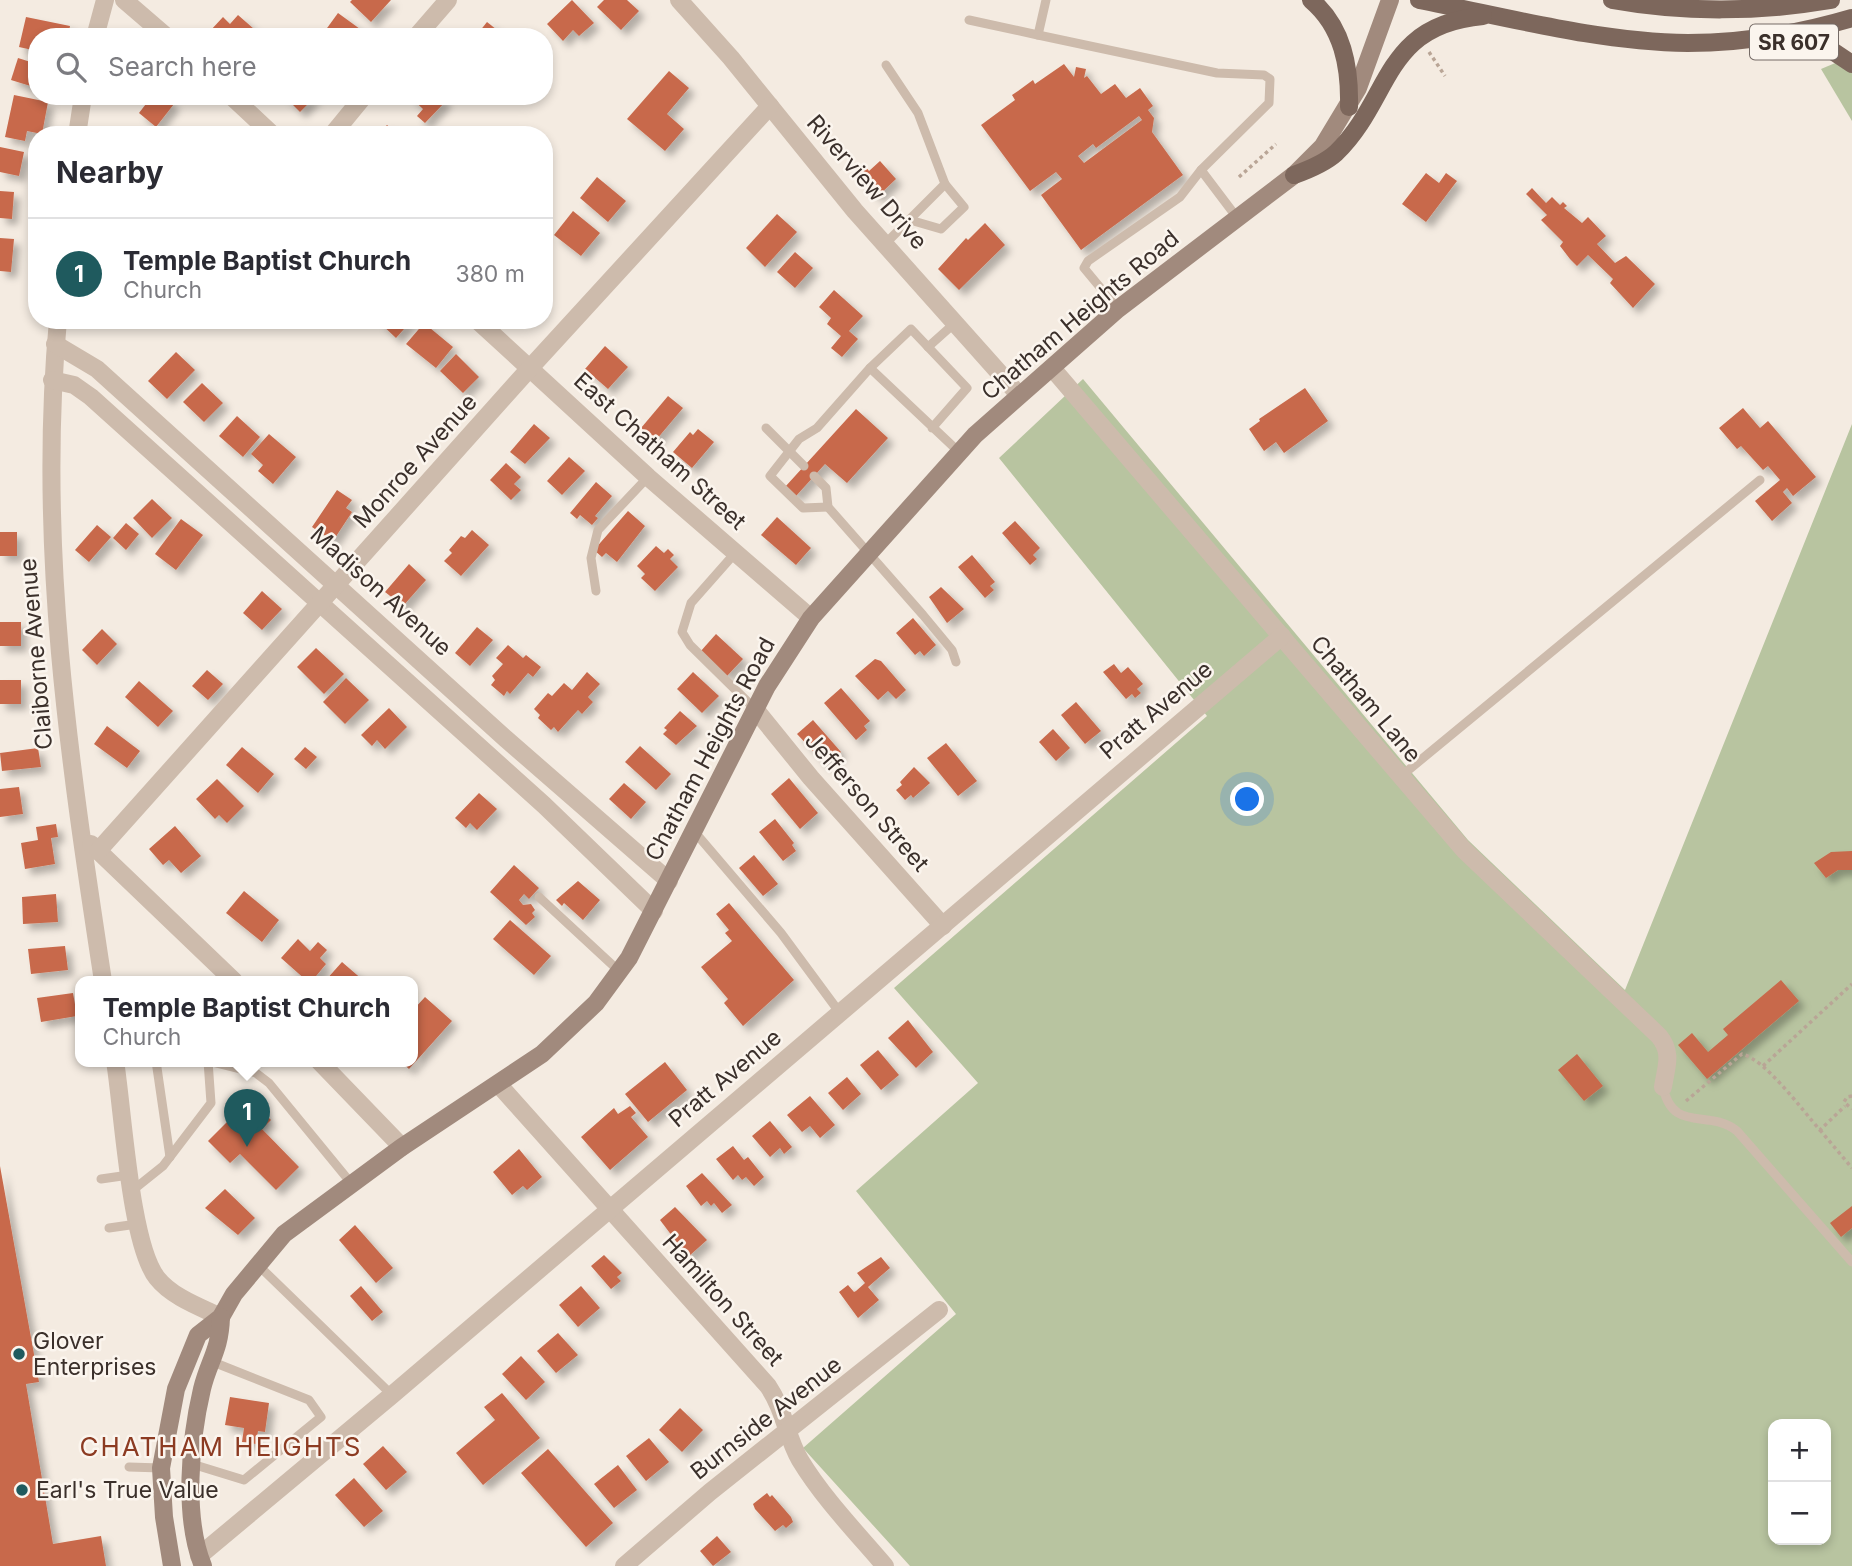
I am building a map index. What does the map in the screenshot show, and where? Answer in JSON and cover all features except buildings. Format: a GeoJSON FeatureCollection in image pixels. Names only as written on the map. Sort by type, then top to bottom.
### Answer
{"type":"FeatureCollection","features":[{"type":"Feature","properties":{"kind":"main road"},"geometry":{"type":"LineString","coordinates":[[1311,0],[1329,17],[1344,50],[1349,107]]}},
{"type":"Feature","properties":{"kind":"main road","name":"Chatham Heights Road"},"geometry":{"type":"LineString","coordinates":[[172,1566],[164,1517],[161,1468],[176,1388],[198,1335],[221,1317],[257,1264],[284,1234],[351,1183],[499,1085],[569,1032],[620,972],[654,911],[755,709],[785,655],[811,618],[959,452],[1019,395],[1118,309],[1294,175],[1323,146],[1349,107],[1390,0]]}},
{"type":"Feature","properties":{"kind":"main road"},"geometry":{"type":"LineString","coordinates":[[1419,0],[1635,39],[1688,43],[1730,40],[1822,26],[1852,18]]}},
{"type":"Feature","properties":{"kind":"main road"},"geometry":{"type":"LineString","coordinates":[[1612,0],[1715,9],[1786,6],[1831,0]]}},
{"type":"Feature","properties":{"kind":"main road"},"geometry":{"type":"LineString","coordinates":[[1294,175],[1336,154],[1392,66],[1417,40],[1451,22],[1497,15]]}},
{"type":"Feature","properties":{"kind":"main road","name":"SR 607"},"geometry":{"type":"LineString","coordinates":[[1730,40],[1815,44],[1836,51],[1852,64]]}},
{"type":"Feature","properties":{"kind":"main road","name":"Chatham Heights Road"},"geometry":{"type":"LineString","coordinates":[[201,1561],[194,1525],[192,1464],[202,1386],[220,1342],[221,1317]]}},
{"type":"Feature","properties":{"kind":"street"},"geometry":{"type":"LineString","coordinates":[[97,28],[105,0]]}},
{"type":"Feature","properties":{"kind":"street"},"geometry":{"type":"LineString","coordinates":[[124,0],[157,28]]}},
{"type":"Feature","properties":{"kind":"street"},"geometry":{"type":"LineString","coordinates":[[424,28],[448,0]]}},
{"type":"Feature","properties":{"kind":"street","name":"Riverview Drive"},"geometry":{"type":"LineString","coordinates":[[679,0],[770,106],[823,173],[1019,395]]}},
{"type":"Feature","properties":{"kind":"street"},"geometry":{"type":"LineString","coordinates":[[78,126],[81,105]]}},
{"type":"Feature","properties":{"kind":"street"},"geometry":{"type":"LineString","coordinates":[[241,105],[263,126]]}},
{"type":"Feature","properties":{"kind":"street"},"geometry":{"type":"LineString","coordinates":[[339,126],[356,105]]}},
{"type":"Feature","properties":{"kind":"street","name":"Monroe Avenue"},"geometry":{"type":"LineString","coordinates":[[98,851],[530,368],[770,106]]}},
{"type":"Feature","properties":{"kind":"street","name":"Claiborne Avenue"},"geometry":{"type":"LineString","coordinates":[[57,329],[52,380],[50,513],[57,646],[102,976]]}},
{"type":"Feature","properties":{"kind":"street","name":"East Chatham Street"},"geometry":{"type":"LineString","coordinates":[[487,329],[648,477],[811,618]]}},
{"type":"Feature","properties":{"kind":"street","name":"Madison Avenue"},"geometry":{"type":"LineString","coordinates":[[55,344],[97,369],[338,584],[506,739],[668,881]]}},
{"type":"Feature","properties":{"kind":"street","name":"Chatham Lane"},"geometry":{"type":"LineString","coordinates":[[1052,368],[1400,778],[1488,875],[1663,1041],[1668,1063],[1663,1087]]}},
{"type":"Feature","properties":{"kind":"street"},"geometry":{"type":"LineString","coordinates":[[52,380],[74,385],[91,397],[544,806],[654,911]]}},
{"type":"Feature","properties":{"kind":"street","name":"Pratt Avenue"},"geometry":{"type":"LineString","coordinates":[[201,1561],[1282,636]]}},
{"type":"Feature","properties":{"kind":"street","name":"Jefferson Street"},"geometry":{"type":"LineString","coordinates":[[755,709],[811,778],[943,926]]}},
{"type":"Feature","properties":{"kind":"street"},"geometry":{"type":"LineString","coordinates":[[81,835],[229,976]]}},
{"type":"Feature","properties":{"kind":"street"},"geometry":{"type":"LineString","coordinates":[[116,1067],[143,1251],[159,1280],[174,1293],[221,1317]]}},
{"type":"Feature","properties":{"kind":"street"},"geometry":{"type":"LineString","coordinates":[[324,1067],[402,1147]]}},
{"type":"Feature","properties":{"kind":"street","name":"Hamilton Street"},"geometry":{"type":"LineString","coordinates":[[499,1085],[768,1386],[779,1403],[798,1456],[812,1479],[885,1566]]}},
{"type":"Feature","properties":{"kind":"street","name":"Burnside Avenue"},"geometry":{"type":"LineString","coordinates":[[624,1566],[939,1310]]}},
{"type":"Feature","properties":{"kind":"lane"},"geometry":{"type":"LineString","coordinates":[[1038,35],[1046,0]]}},
{"type":"Feature","properties":{"kind":"lane"},"geometry":{"type":"LineString","coordinates":[[969,20],[1217,73],[1264,75],[1270,79],[1269,103],[1201,170],[1180,197],[1095,256],[1084,268],[1088,277],[1118,309]]}},
{"type":"Feature","properties":{"kind":"lane"},"geometry":{"type":"LineString","coordinates":[[886,65],[918,113],[945,184],[964,207],[941,229],[910,220]]}},
{"type":"Feature","properties":{"kind":"lane"},"geometry":{"type":"LineString","coordinates":[[1201,170],[1238,219]]}},
{"type":"Feature","properties":{"kind":"lane"},"geometry":{"type":"LineString","coordinates":[[885,244],[945,184]]}},
{"type":"Feature","properties":{"kind":"lane"},"geometry":{"type":"LineString","coordinates":[[928,347],[956,322]]}},
{"type":"Feature","properties":{"kind":"lane"},"geometry":{"type":"LineString","coordinates":[[828,507],[803,508],[771,477],[799,439],[817,428],[870,368],[911,329],[967,388],[932,428]]}},
{"type":"Feature","properties":{"kind":"lane"},"geometry":{"type":"LineString","coordinates":[[870,368],[959,452]]}},
{"type":"Feature","properties":{"kind":"lane"},"geometry":{"type":"LineString","coordinates":[[766,428],[804,466]]}},
{"type":"Feature","properties":{"kind":"lane"},"geometry":{"type":"LineString","coordinates":[[814,475],[826,488],[828,507],[869,550],[951,650],[956,663]]}},
{"type":"Feature","properties":{"kind":"lane"},"geometry":{"type":"LineString","coordinates":[[596,591],[591,558],[598,530],[648,477]]}},
{"type":"Feature","properties":{"kind":"lane"},"geometry":{"type":"LineString","coordinates":[[1400,778],[1760,480]]}},
{"type":"Feature","properties":{"kind":"lane"},"geometry":{"type":"LineString","coordinates":[[736,551],[691,603],[682,632],[755,709]]}},
{"type":"Feature","properties":{"kind":"lane"},"geometry":{"type":"LineString","coordinates":[[693,830],[781,933],[840,1013]]}},
{"type":"Feature","properties":{"kind":"lane"},"geometry":{"type":"LineString","coordinates":[[539,897],[620,972]]}},
{"type":"Feature","properties":{"kind":"lane"},"geometry":{"type":"LineString","coordinates":[[157,1067],[170,1157]]}},
{"type":"Feature","properties":{"kind":"lane"},"geometry":{"type":"LineString","coordinates":[[102,1179],[132,1182],[170,1157],[211,1103],[208,1067]]}},
{"type":"Feature","properties":{"kind":"lane"},"geometry":{"type":"LineString","coordinates":[[232,1067],[256,1073],[269,1083],[351,1183]]}},
{"type":"Feature","properties":{"kind":"lane"},"geometry":{"type":"LineString","coordinates":[[1663,1087],[1666,1101],[1673,1111],[1685,1118],[1715,1119],[1737,1131],[1852,1262]]}},
{"type":"Feature","properties":{"kind":"lane"},"geometry":{"type":"LineString","coordinates":[[109,1228],[137,1224]]}},
{"type":"Feature","properties":{"kind":"lane"},"geometry":{"type":"LineString","coordinates":[[257,1264],[392,1395]]}},
{"type":"Feature","properties":{"kind":"lane"},"geometry":{"type":"LineString","coordinates":[[192,1464],[244,1480],[321,1417],[309,1400],[212,1362]]}},
{"type":"Feature","properties":{"kind":"lane"},"geometry":{"type":"LineString","coordinates":[[129,1467],[161,1468]]}},
{"type":"Feature","properties":{"kind":"path"},"geometry":{"type":"LineString","coordinates":[[1423,44],[1446,76]]}},
{"type":"Feature","properties":{"kind":"path"},"geometry":{"type":"LineString","coordinates":[[1239,177],[1276,144]]}},
{"type":"Feature","properties":{"kind":"path"},"geometry":{"type":"LineString","coordinates":[[1763,1066],[1852,984]]}},
{"type":"Feature","properties":{"kind":"path"},"geometry":{"type":"LineString","coordinates":[[1673,1111],[1742,1054],[1752,1056],[1852,1168]]}},
{"type":"Feature","properties":{"kind":"path"},"geometry":{"type":"LineString","coordinates":[[1820,1130],[1845,1106],[1845,1098],[1852,1096]]}},
{"type":"Feature","properties":{"kind":"path"},"geometry":{"type":"LineString","coordinates":[[1845,1106],[1852,1109]]}},
{"type":"Feature","properties":{"kind":"green space"},"geometry":{"type":"Polygon","coordinates":[[[1852,56],[1852,121],[1821,69],[1852,56]]]}},
{"type":"Feature","properties":{"kind":"green space"},"geometry":{"type":"Polygon","coordinates":[[[1083,379],[1468,840],[1625,990],[1852,424],[1852,1566],[910,1566],[803,1448],[956,1314],[856,1191],[978,1083],[894,988],[1207,716],[999,458],[1083,379]]]}},
{"type":"Feature","properties":{"kind":"place","name":"Temple Baptist Church"},"geometry":{"type":"Point","coordinates":[247,1147]}},
{"type":"Feature","properties":{"kind":"place","name":"Glover Enterprises"},"geometry":{"type":"Point","coordinates":[19,1354]}},
{"type":"Feature","properties":{"kind":"place","name":"Earl's True Value"},"geometry":{"type":"Point","coordinates":[22,1490]}},
{"type":"Feature","properties":{"kind":"district","name":"CHATHAM HEIGHTS"},"geometry":{"type":"Point","coordinates":[221,1446]}}]}
